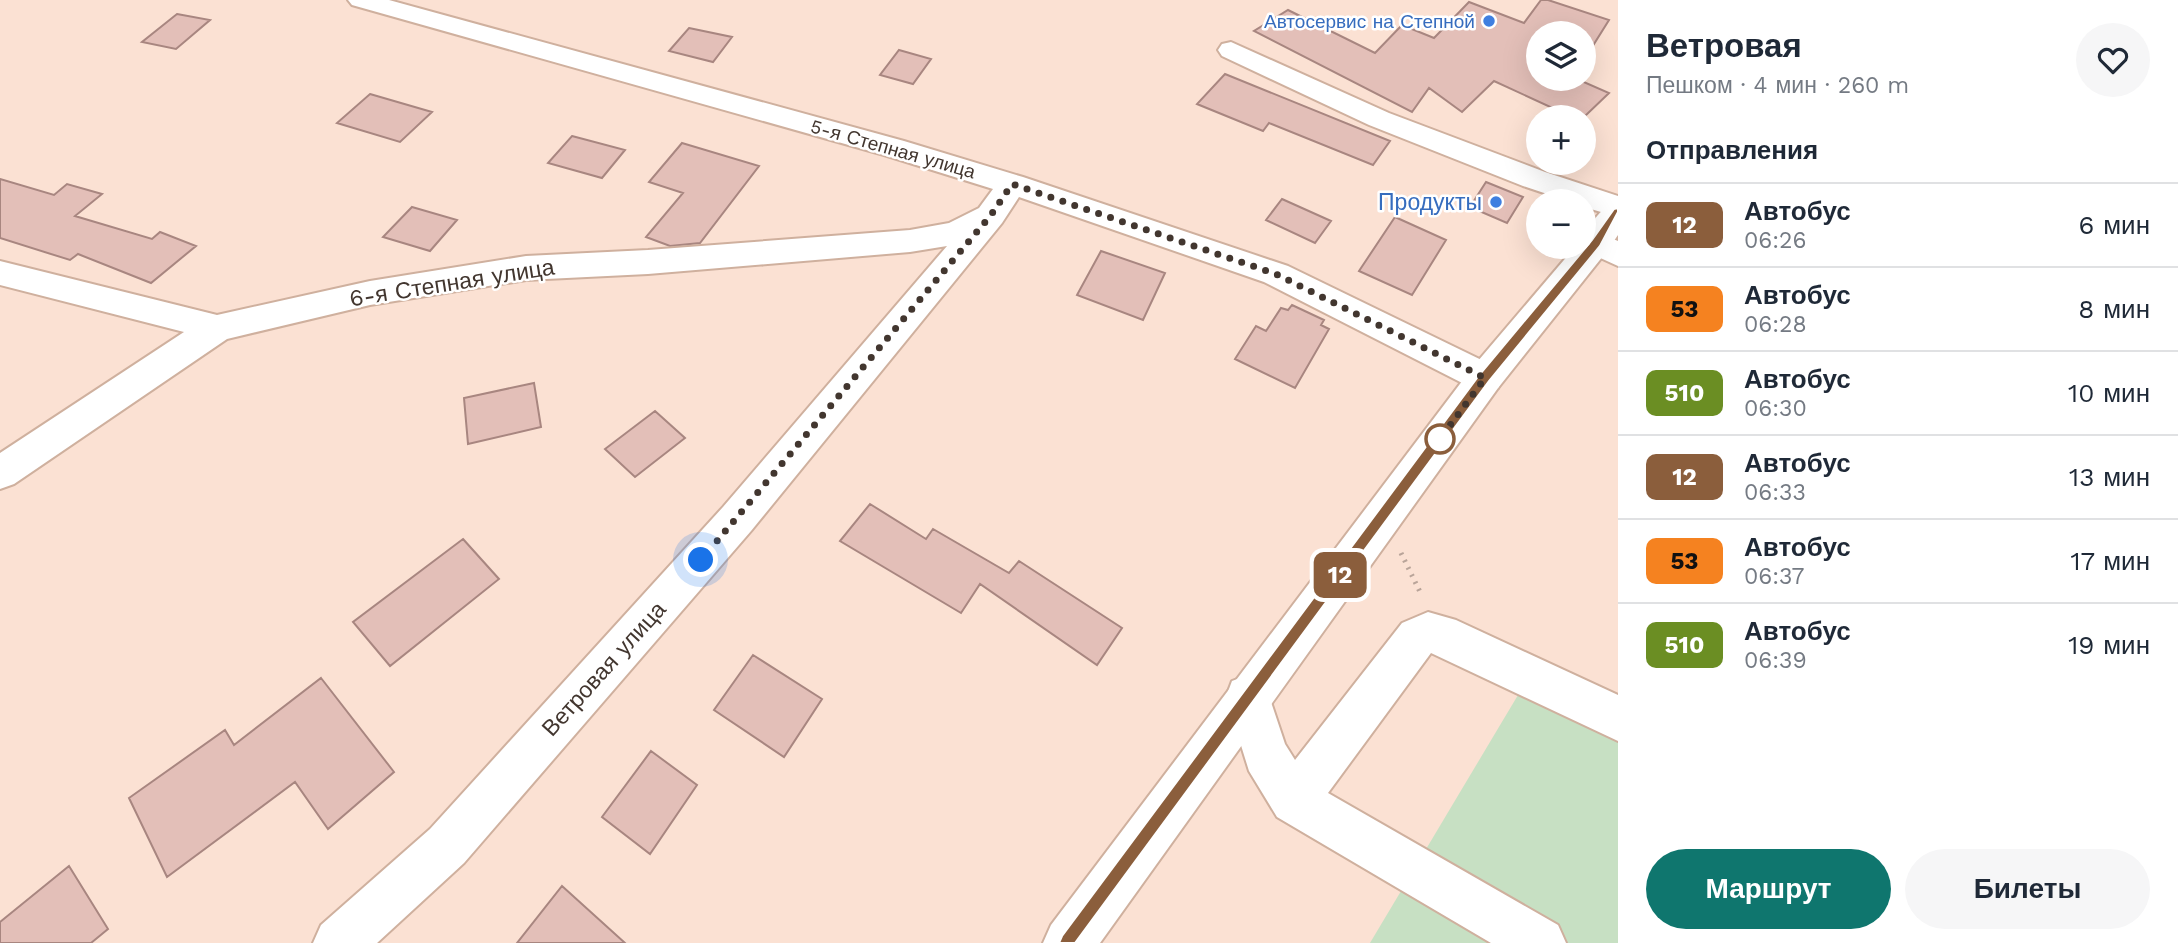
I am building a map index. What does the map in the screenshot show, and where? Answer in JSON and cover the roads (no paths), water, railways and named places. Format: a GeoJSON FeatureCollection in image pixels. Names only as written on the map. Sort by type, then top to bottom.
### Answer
{"type":"FeatureCollection","features":[{"type":"Feature","properties":{"kind":"street","name":"5-я Степная улица"},"geometry":{"type":"LineString","coordinates":[[361,0],[894,148],[1002,199],[1276,274],[1485,378]]}},
{"type":"Feature","properties":{"kind":"street"},"geometry":{"type":"LineString","coordinates":[[1069,943],[1485,378],[1607,249],[1618,209],[1379,119],[1231,50]]}},
{"type":"Feature","properties":{"kind":"street","name":"6-я Степная улица"},"geometry":{"type":"LineString","coordinates":[[0,273],[217,328],[370,293],[526,268],[648,262],[910,242],[957,233],[1002,199]]}},
{"type":"Feature","properties":{"kind":"street","name":"Ветровая улица"},"geometry":{"type":"LineString","coordinates":[[339,943],[447,846],[737,519],[1002,199]]}},
{"type":"Feature","properties":{"kind":"street"},"geometry":{"type":"LineString","coordinates":[[0,473],[217,328]]}},
{"type":"Feature","properties":{"kind":"street"},"geometry":{"type":"LineString","coordinates":[[1294,800],[1417,637],[1428,632],[1441,634],[1618,718]]}},
{"type":"Feature","properties":{"kind":"street"},"geometry":{"type":"LineString","coordinates":[[1248,697],[1265,755],[1294,800],[1540,943]]}},
{"type":"Feature","properties":{"kind":"place","name":"Автосервис на Степной"},"geometry":{"type":"Point","coordinates":[1489,21]}},
{"type":"Feature","properties":{"kind":"place","name":"Продукты"},"geometry":{"type":"Point","coordinates":[1496,202]}}]}
